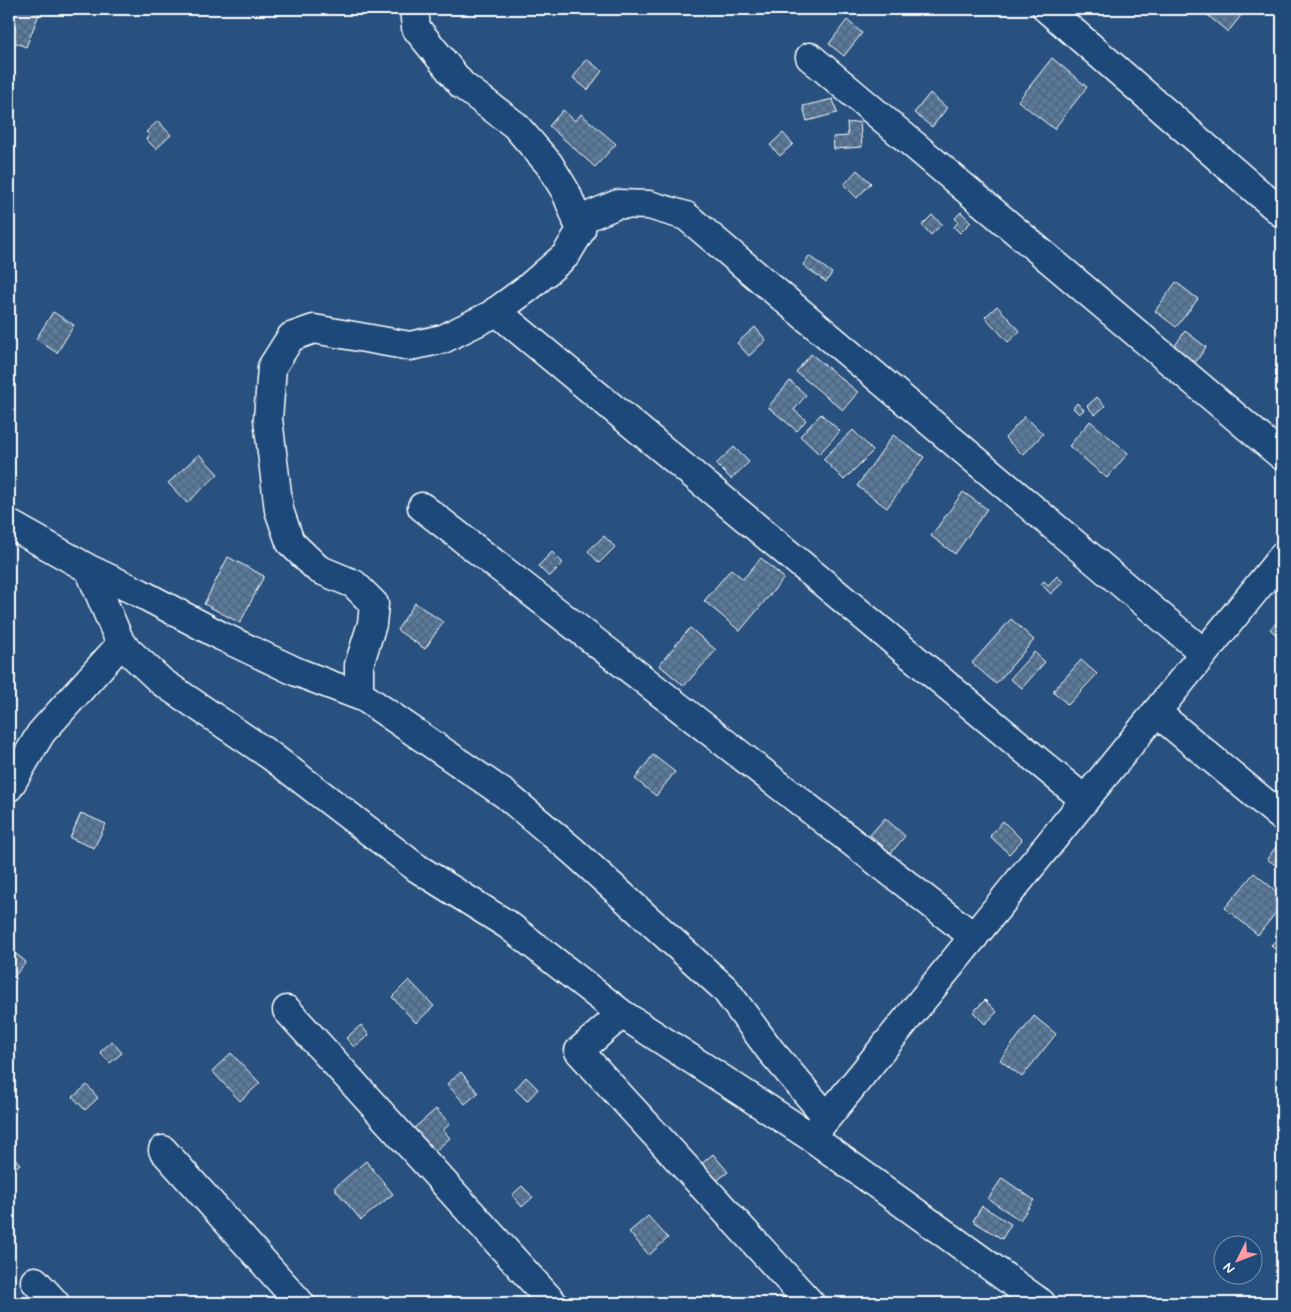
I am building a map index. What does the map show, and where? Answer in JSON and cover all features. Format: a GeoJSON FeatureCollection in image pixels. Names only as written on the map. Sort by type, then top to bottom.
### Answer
{"type":"FeatureCollection","features":[{"type":"Feature","properties":{"kind":"street"},"geometry":{"type":"LineString","coordinates":[[359,695],[359,665],[372,624],[374,604],[354,584],[318,569],[290,542],[279,510],[268,419],[272,367],[291,337],[314,329],[410,346],[443,339],[496,311],[528,288],[566,255],[581,230],[566,192],[549,164],[515,125],[462,85],[416,28],[414,9]]}},
{"type":"Feature","properties":{"kind":"street"},"geometry":{"type":"LineString","coordinates":[[1047,9],[1282,213]]}},
{"type":"Feature","properties":{"kind":"street"},"geometry":{"type":"LineString","coordinates":[[810,57],[1282,456]]}},
{"type":"Feature","properties":{"kind":"street"},"geometry":{"type":"LineString","coordinates":[[577,221],[618,204],[649,205],[686,216],[1204,653]]}},
{"type":"Feature","properties":{"kind":"street"},"geometry":{"type":"LineString","coordinates":[[496,311],[1085,800]]}},
{"type":"Feature","properties":{"kind":"street"},"geometry":{"type":"LineString","coordinates":[[422,507],[974,937]]}},
{"type":"Feature","properties":{"kind":"street"},"geometry":{"type":"LineString","coordinates":[[9,524],[89,569],[140,592],[221,636],[297,672],[359,695],[417,732],[506,795],[586,863],[725,989],[770,1050],[819,1127]]}},
{"type":"Feature","properties":{"kind":"street"},"geometry":{"type":"LineString","coordinates":[[819,1127],[1204,653],[1280,567]]}},
{"type":"Feature","properties":{"kind":"street"},"geometry":{"type":"LineString","coordinates":[[89,569],[121,644],[162,682],[271,756],[417,868],[508,925],[622,1014],[819,1127],[1041,1303]]}},
{"type":"Feature","properties":{"kind":"street"},"geometry":{"type":"LineString","coordinates":[[9,787],[41,733],[121,644]]}},
{"type":"Feature","properties":{"kind":"street"},"geometry":{"type":"LineString","coordinates":[[1156,712],[1282,817]]}},
{"type":"Feature","properties":{"kind":"street"},"geometry":{"type":"LineString","coordinates":[[286,1010],[553,1303]]}},
{"type":"Feature","properties":{"kind":"street"},"geometry":{"type":"LineString","coordinates":[[622,1014],[579,1051],[810,1303]]}},
{"type":"Feature","properties":{"kind":"street"},"geometry":{"type":"LineString","coordinates":[[163,1150],[300,1303]]}},
{"type":"Feature","properties":{"kind":"street"},"geometry":{"type":"LineString","coordinates":[[35,1281],[55,1303]]}},
{"type":"Feature","properties":{"kind":"building"},"geometry":{"type":"Polygon","coordinates":[[[11,9],[41,9],[26,47],[9,40],[9,15],[11,9]]]}},
{"type":"Feature","properties":{"kind":"building"},"geometry":{"type":"Polygon","coordinates":[[[1200,9],[1246,9],[1228,32],[1200,9]]]}},
{"type":"Feature","properties":{"kind":"building"},"geometry":{"type":"Polygon","coordinates":[[[847,20],[862,33],[844,56],[829,44],[847,20]]]}},
{"type":"Feature","properties":{"kind":"building"},"geometry":{"type":"Polygon","coordinates":[[[1052,58],[1087,87],[1054,129],[1018,101],[1052,58]]]}},
{"type":"Feature","properties":{"kind":"building"},"geometry":{"type":"Polygon","coordinates":[[[586,59],[602,71],[588,90],[573,78],[586,59]]]}},
{"type":"Feature","properties":{"kind":"building"},"geometry":{"type":"Polygon","coordinates":[[[930,93],[947,108],[932,127],[914,113],[930,93]]]}},
{"type":"Feature","properties":{"kind":"building"},"geometry":{"type":"Polygon","coordinates":[[[833,99],[837,113],[807,121],[803,106],[833,99]]]}},
{"type":"Feature","properties":{"kind":"building"},"geometry":{"type":"Polygon","coordinates":[[[563,110],[575,121],[581,114],[616,144],[595,167],[549,126],[563,110]]]}},
{"type":"Feature","properties":{"kind":"building"},"geometry":{"type":"Polygon","coordinates":[[[158,121],[171,135],[156,149],[146,139],[149,135],[146,132],[158,121]]]}},
{"type":"Feature","properties":{"kind":"building"},"geometry":{"type":"Polygon","coordinates":[[[860,122],[862,147],[834,149],[833,137],[848,136],[847,123],[860,122]]]}},
{"type":"Feature","properties":{"kind":"building"},"geometry":{"type":"Polygon","coordinates":[[[783,133],[793,144],[780,156],[770,145],[783,133]]]}},
{"type":"Feature","properties":{"kind":"building"},"geometry":{"type":"Polygon","coordinates":[[[857,170],[871,183],[857,198],[844,185],[857,170]]]}},
{"type":"Feature","properties":{"kind":"building"},"geometry":{"type":"Polygon","coordinates":[[[961,212],[971,222],[960,233],[954,227],[958,222],[955,218],[961,212]]]}},
{"type":"Feature","properties":{"kind":"building"},"geometry":{"type":"Polygon","coordinates":[[[932,215],[942,224],[931,235],[922,225],[932,215]]]}},
{"type":"Feature","properties":{"kind":"building"},"geometry":{"type":"Polygon","coordinates":[[[809,256],[832,273],[826,282],[803,265],[809,256]]]}},
{"type":"Feature","properties":{"kind":"building"},"geometry":{"type":"Polygon","coordinates":[[[1176,282],[1198,299],[1176,327],[1155,311],[1176,282]]]}},
{"type":"Feature","properties":{"kind":"building"},"geometry":{"type":"Polygon","coordinates":[[[997,306],[1020,331],[1008,342],[985,317],[997,306]]]}},
{"type":"Feature","properties":{"kind":"building"},"geometry":{"type":"Polygon","coordinates":[[[53,312],[74,325],[57,353],[36,339],[53,312]]]}},
{"type":"Feature","properties":{"kind":"building"},"geometry":{"type":"Polygon","coordinates":[[[755,327],[766,340],[749,356],[737,343],[755,327]]]}},
{"type":"Feature","properties":{"kind":"building"},"geometry":{"type":"Polygon","coordinates":[[[1185,331],[1206,347],[1195,363],[1174,347],[1185,331]]]}},
{"type":"Feature","properties":{"kind":"building"},"geometry":{"type":"Polygon","coordinates":[[[811,354],[858,392],[843,410],[796,372],[811,354]]]}},
{"type":"Feature","properties":{"kind":"building"},"geometry":{"type":"Polygon","coordinates":[[[790,381],[806,395],[794,410],[806,420],[797,431],[768,407],[790,381]]]}},
{"type":"Feature","properties":{"kind":"building"},"geometry":{"type":"Polygon","coordinates":[[[1097,397],[1105,406],[1095,415],[1087,406],[1097,397]]]}},
{"type":"Feature","properties":{"kind":"building"},"geometry":{"type":"Polygon","coordinates":[[[1077,403],[1084,410],[1079,414],[1073,408],[1077,403]]]}},
{"type":"Feature","properties":{"kind":"building"},"geometry":{"type":"Polygon","coordinates":[[[821,414],[840,431],[819,454],[800,436],[821,414]]]}},
{"type":"Feature","properties":{"kind":"building"},"geometry":{"type":"Polygon","coordinates":[[[1025,416],[1043,434],[1023,455],[1005,438],[1025,416]]]}},
{"type":"Feature","properties":{"kind":"building"},"geometry":{"type":"Polygon","coordinates":[[[1090,421],[1128,453],[1107,478],[1069,446],[1090,421]]]}},
{"type":"Feature","properties":{"kind":"building"},"geometry":{"type":"Polygon","coordinates":[[[853,430],[873,451],[844,480],[823,459],[853,430]]]}},
{"type":"Feature","properties":{"kind":"building"},"geometry":{"type":"Polygon","coordinates":[[[893,435],[924,457],[887,508],[857,486],[893,435]]]}},
{"type":"Feature","properties":{"kind":"building"},"geometry":{"type":"Polygon","coordinates":[[[734,447],[749,462],[731,479],[716,464],[734,447]]]}},
{"type":"Feature","properties":{"kind":"building"},"geometry":{"type":"Polygon","coordinates":[[[199,454],[218,474],[187,503],[168,483],[199,454]]]}},
{"type":"Feature","properties":{"kind":"building"},"geometry":{"type":"Polygon","coordinates":[[[963,492],[987,509],[955,554],[931,536],[963,492]]]}},
{"type":"Feature","properties":{"kind":"building"},"geometry":{"type":"Polygon","coordinates":[[[604,536],[615,547],[599,563],[588,551],[604,536]]]}},
{"type":"Feature","properties":{"kind":"building"},"geometry":{"type":"Polygon","coordinates":[[[552,552],[563,563],[549,577],[538,566],[552,552]]]}},
{"type":"Feature","properties":{"kind":"building"},"geometry":{"type":"Polygon","coordinates":[[[228,557],[264,576],[240,623],[204,604],[228,557]]]}},
{"type":"Feature","properties":{"kind":"building"},"geometry":{"type":"Polygon","coordinates":[[[761,558],[784,578],[740,631],[704,601],[731,569],[743,579],[761,558]]]}},
{"type":"Feature","properties":{"kind":"building"},"geometry":{"type":"Polygon","coordinates":[[[1057,576],[1063,582],[1051,594],[1041,584],[1044,581],[1048,585],[1057,576]]]}},
{"type":"Feature","properties":{"kind":"building"},"geometry":{"type":"Polygon","coordinates":[[[415,603],[443,622],[425,649],[397,630],[415,603]]]}},
{"type":"Feature","properties":{"kind":"building"},"geometry":{"type":"Polygon","coordinates":[[[1282,617],[1282,641],[1270,629],[1282,617]]]}},
{"type":"Feature","properties":{"kind":"building"},"geometry":{"type":"Polygon","coordinates":[[[1011,619],[1034,640],[996,684],[972,663],[1011,619]]]}},
{"type":"Feature","properties":{"kind":"building"},"geometry":{"type":"Polygon","coordinates":[[[690,628],[716,650],[684,686],[659,665],[690,628]]]}},
{"type":"Feature","properties":{"kind":"building"},"geometry":{"type":"Polygon","coordinates":[[[1034,652],[1045,662],[1022,688],[1010,679],[1034,652]]]}},
{"type":"Feature","properties":{"kind":"building"},"geometry":{"type":"Polygon","coordinates":[[[1081,660],[1097,674],[1068,705],[1053,691],[1081,660]]]}},
{"type":"Feature","properties":{"kind":"building"},"geometry":{"type":"Polygon","coordinates":[[[653,755],[675,772],[656,796],[635,779],[653,755]]]}},
{"type":"Feature","properties":{"kind":"building"},"geometry":{"type":"Polygon","coordinates":[[[81,813],[106,824],[94,848],[70,838],[81,813]]]}},
{"type":"Feature","properties":{"kind":"building"},"geometry":{"type":"Polygon","coordinates":[[[885,818],[905,836],[891,853],[870,835],[885,818]]]}},
{"type":"Feature","properties":{"kind":"building"},"geometry":{"type":"Polygon","coordinates":[[[1003,821],[1022,840],[1009,854],[990,836],[1003,821]]]}},
{"type":"Feature","properties":{"kind":"building"},"geometry":{"type":"Polygon","coordinates":[[[1278,844],[1282,847],[1281,869],[1267,859],[1278,844]]]}},
{"type":"Feature","properties":{"kind":"building"},"geometry":{"type":"Polygon","coordinates":[[[1254,873],[1282,896],[1282,905],[1258,935],[1225,908],[1254,873]]]}},
{"type":"Feature","properties":{"kind":"building"},"geometry":{"type":"Polygon","coordinates":[[[1282,935],[1282,955],[1281,956],[1271,945],[1282,935]]]}},
{"type":"Feature","properties":{"kind":"building"},"geometry":{"type":"Polygon","coordinates":[[[11,950],[26,962],[14,977],[9,974],[9,954],[11,950]]]}},
{"type":"Feature","properties":{"kind":"building"},"geometry":{"type":"Polygon","coordinates":[[[409,980],[434,1006],[416,1023],[392,997],[409,980]]]}},
{"type":"Feature","properties":{"kind":"building"},"geometry":{"type":"Polygon","coordinates":[[[985,1000],[997,1012],[985,1024],[973,1012],[985,1000]]]}},
{"type":"Feature","properties":{"kind":"building"},"geometry":{"type":"Polygon","coordinates":[[[1034,1016],[1056,1034],[1022,1077],[1000,1060],[1034,1016]]]}},
{"type":"Feature","properties":{"kind":"building"},"geometry":{"type":"Polygon","coordinates":[[[361,1025],[369,1035],[354,1047],[346,1038],[361,1025]]]}},
{"type":"Feature","properties":{"kind":"building"},"geometry":{"type":"Polygon","coordinates":[[[112,1041],[122,1053],[110,1063],[100,1052],[112,1041]]]}},
{"type":"Feature","properties":{"kind":"building"},"geometry":{"type":"Polygon","coordinates":[[[231,1053],[260,1083],[240,1101],[212,1071],[231,1053]]]}},
{"type":"Feature","properties":{"kind":"building"},"geometry":{"type":"Polygon","coordinates":[[[461,1072],[478,1093],[465,1104],[447,1084],[461,1072]]]}},
{"type":"Feature","properties":{"kind":"building"},"geometry":{"type":"Polygon","coordinates":[[[526,1077],[538,1089],[527,1101],[515,1089],[526,1077]]]}},
{"type":"Feature","properties":{"kind":"building"},"geometry":{"type":"Polygon","coordinates":[[[87,1085],[98,1098],[85,1110],[73,1097],[87,1085]]]}},
{"type":"Feature","properties":{"kind":"building"},"geometry":{"type":"Polygon","coordinates":[[[436,1109],[450,1124],[443,1130],[450,1138],[434,1152],[413,1129],[436,1109]]]}},
{"type":"Feature","properties":{"kind":"building"},"geometry":{"type":"Polygon","coordinates":[[[9,1152],[20,1164],[9,1174],[9,1152]]]}},
{"type":"Feature","properties":{"kind":"building"},"geometry":{"type":"Polygon","coordinates":[[[713,1154],[728,1172],[715,1182],[700,1165],[713,1154]]]}},
{"type":"Feature","properties":{"kind":"building"},"geometry":{"type":"Polygon","coordinates":[[[366,1161],[393,1194],[361,1220],[334,1188],[366,1161]]]}},
{"type":"Feature","properties":{"kind":"building"},"geometry":{"type":"Polygon","coordinates":[[[1002,1178],[1034,1200],[1020,1220],[988,1199],[1002,1178]]]}},
{"type":"Feature","properties":{"kind":"building"},"geometry":{"type":"Polygon","coordinates":[[[522,1186],[533,1197],[522,1207],[512,1195],[522,1186]]]}},
{"type":"Feature","properties":{"kind":"building"},"geometry":{"type":"Polygon","coordinates":[[[982,1206],[1011,1224],[1002,1239],[973,1221],[982,1206]]]}},
{"type":"Feature","properties":{"kind":"building"},"geometry":{"type":"Polygon","coordinates":[[[648,1216],[668,1238],[649,1255],[629,1232],[648,1216]]]}}]}
